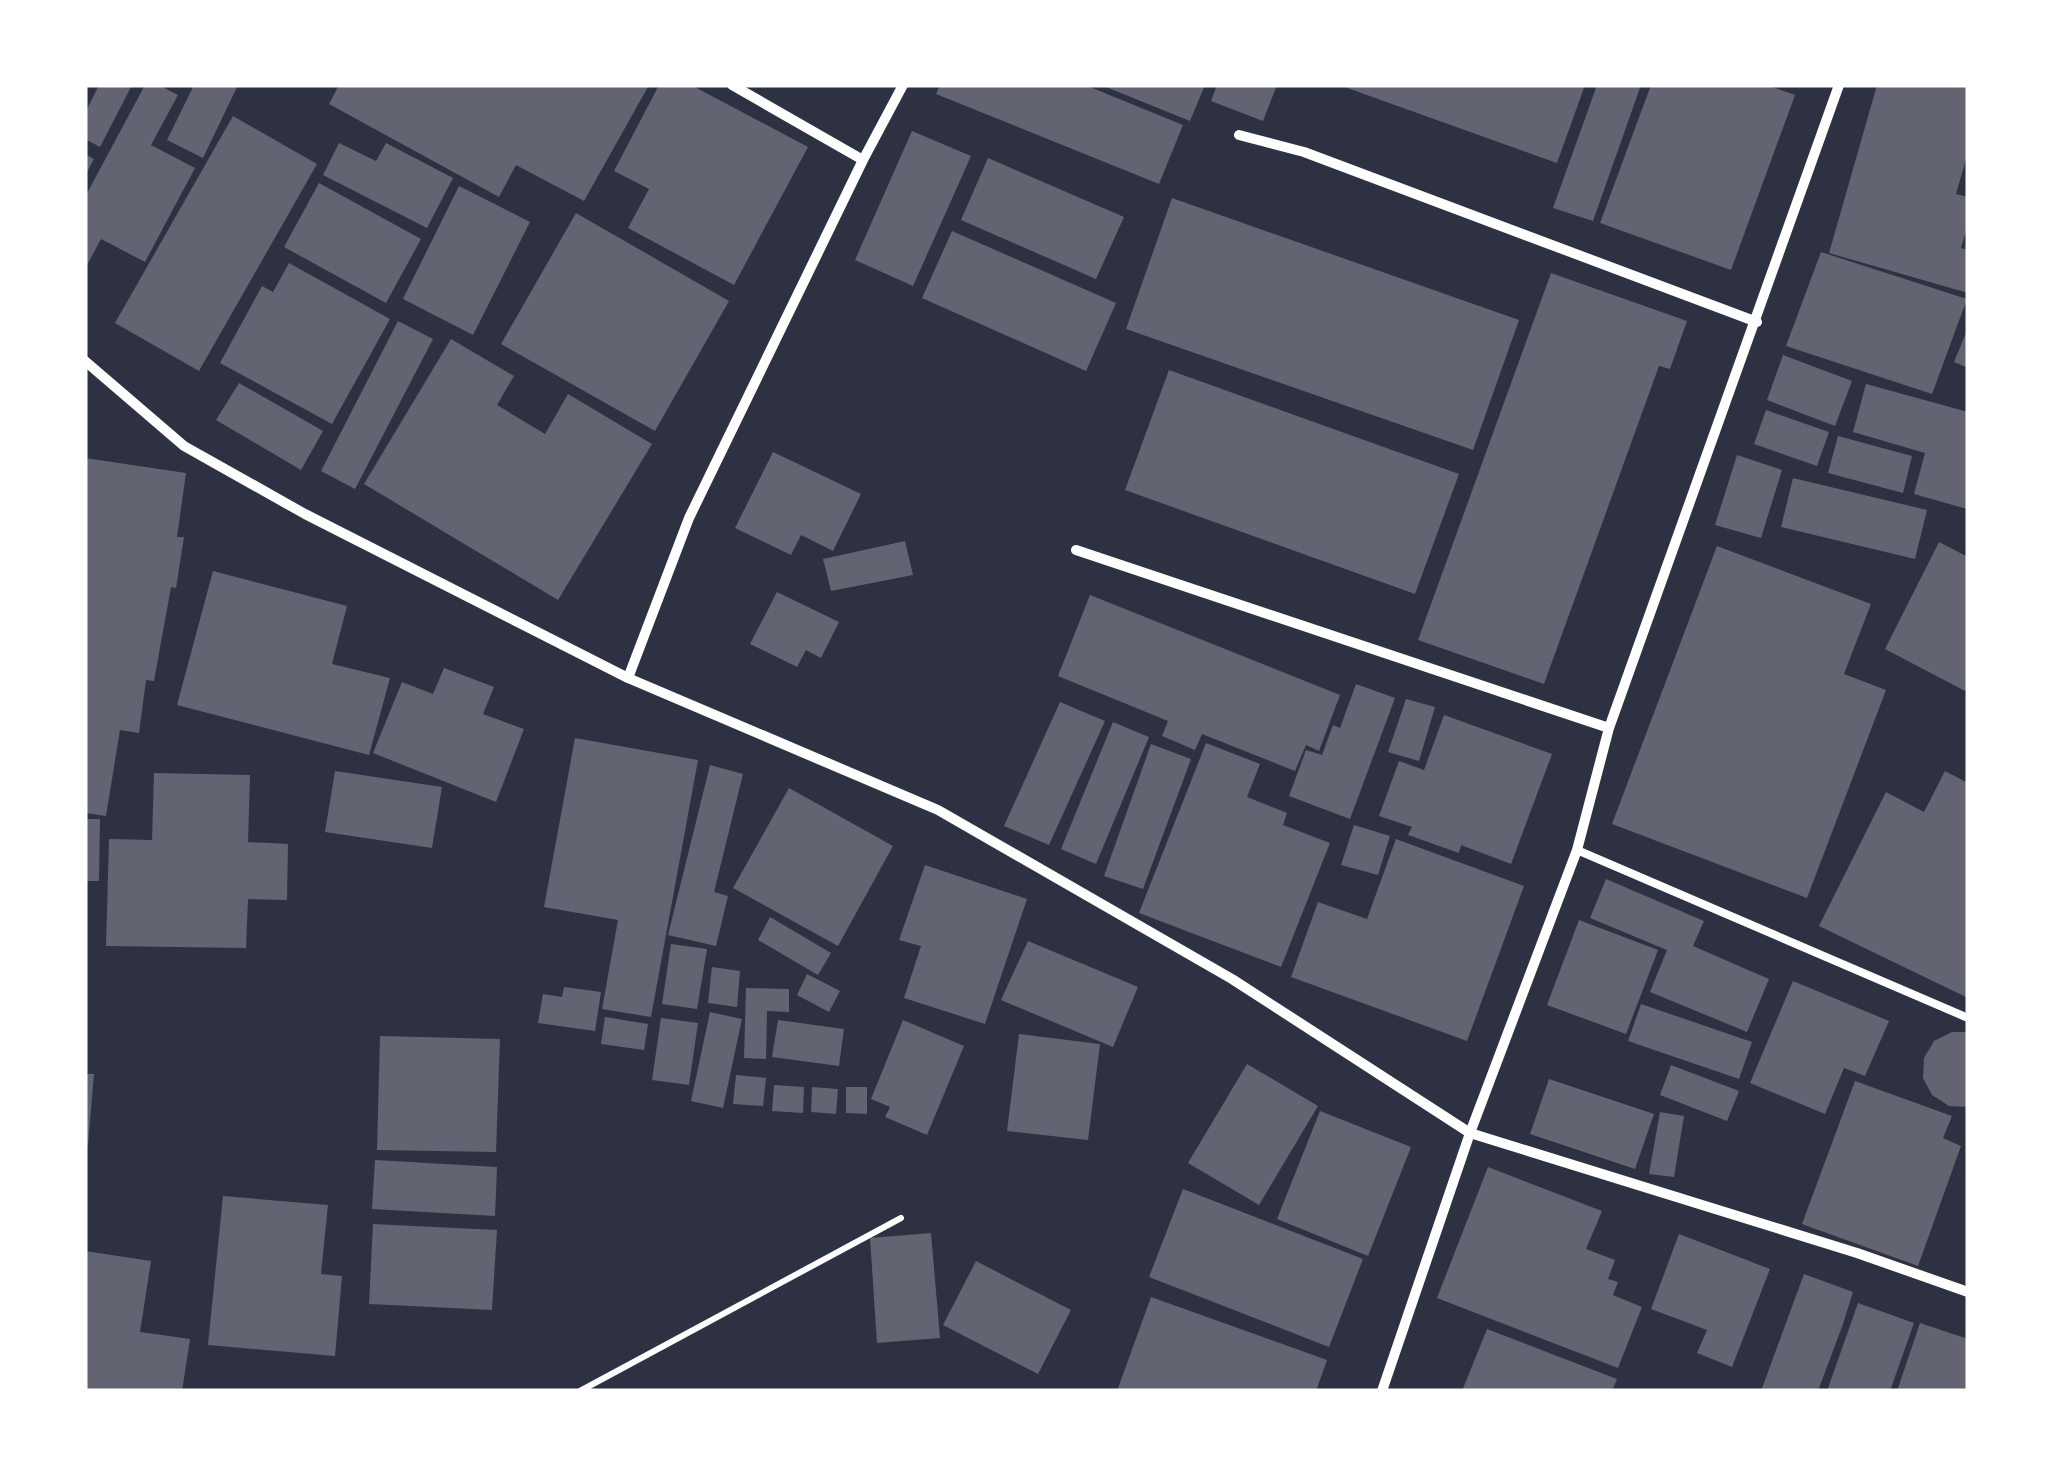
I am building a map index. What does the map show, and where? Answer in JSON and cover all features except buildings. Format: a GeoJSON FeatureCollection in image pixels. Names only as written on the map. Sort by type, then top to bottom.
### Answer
{"type":"FeatureCollection","features":[{"type":"Feature","properties":{"kind":"street"},"geometry":{"type":"LineString","coordinates":[[732,85],[863,160]]}},
{"type":"Feature","properties":{"kind":"street"},"geometry":{"type":"LineString","coordinates":[[628,678],[689,518],[903,85]]}},
{"type":"Feature","properties":{"kind":"street"},"geometry":{"type":"LineString","coordinates":[[1382,1391],[1470,1133],[1577,850],[1609,728],[1838,85]]}},
{"type":"Feature","properties":{"kind":"street"},"geometry":{"type":"LineString","coordinates":[[1239,135],[1304,152],[1756,322]]}},
{"type":"Feature","properties":{"kind":"street"},"geometry":{"type":"LineString","coordinates":[[85,360],[184,446],[305,514],[628,678],[938,810],[1232,979],[1470,1133],[1968,1292]]}},
{"type":"Feature","properties":{"kind":"street"},"geometry":{"type":"LineString","coordinates":[[1076,550],[1609,728]]}},
{"type":"Feature","properties":{"kind":"lane"},"geometry":{"type":"LineString","coordinates":[[1577,850],[1968,1018]]}},
{"type":"Feature","properties":{"kind":"path"},"geometry":{"type":"LineString","coordinates":[[580,1391],[901,1218]]}}]}
